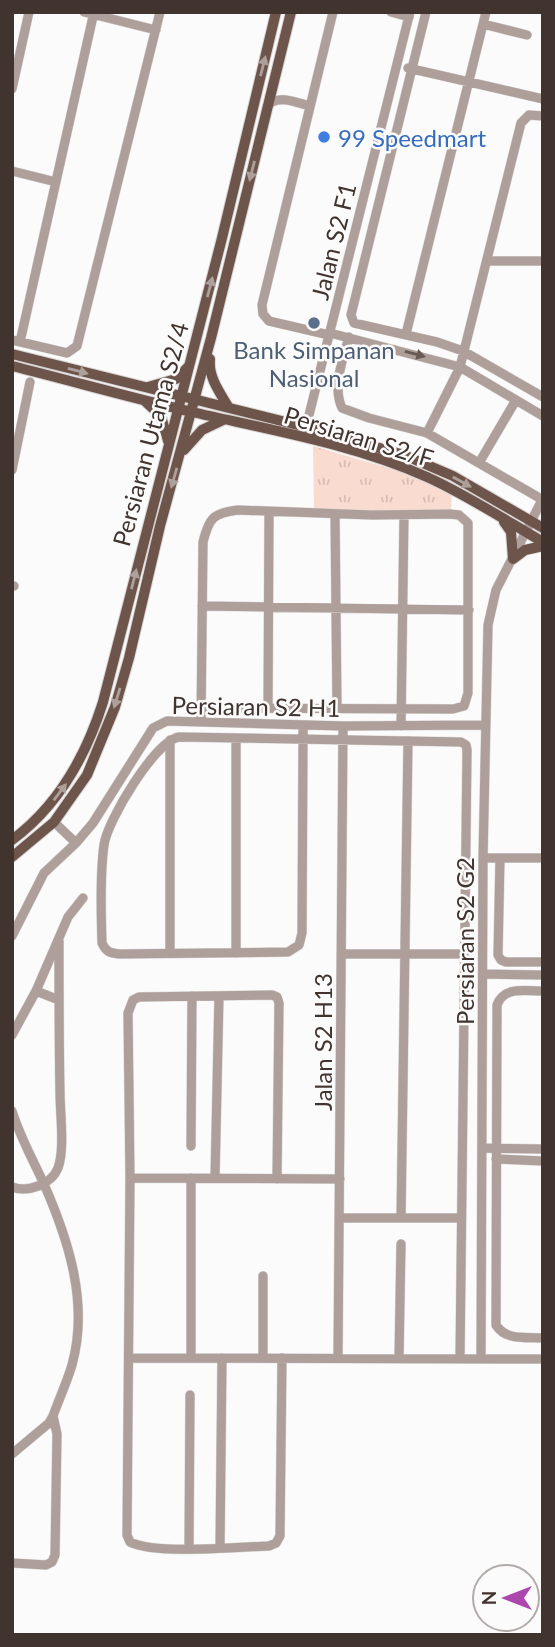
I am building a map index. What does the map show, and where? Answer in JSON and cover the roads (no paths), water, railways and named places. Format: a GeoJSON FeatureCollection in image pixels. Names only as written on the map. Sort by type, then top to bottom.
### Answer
{"type":"FeatureCollection","features":[{"type":"Feature","properties":{"kind":"main road","name":"Persiaran Utama S2/4"},"geometry":{"type":"LineString","coordinates":[[12,840],[48,807],[67,782],[97,723],[222,238],[276,12]]}},
{"type":"Feature","properties":{"kind":"main road","name":"Persiaran Utama S2/4"},"geometry":{"type":"LineString","coordinates":[[211,338],[291,12]]}},
{"type":"Feature","properties":{"kind":"main road"},"geometry":{"type":"LineString","coordinates":[[12,857],[54,822],[88,775],[108,728],[129,658],[160,526],[211,338]]}},
{"type":"Feature","properties":{"kind":"main road"},"geometry":{"type":"LineString","coordinates":[[180,455],[202,430],[228,414],[209,367],[211,338]]}},
{"type":"Feature","properties":{"kind":"main road"},"geometry":{"type":"LineString","coordinates":[[12,354],[143,394],[161,416],[169,444]]}},
{"type":"Feature","properties":{"kind":"main road"},"geometry":{"type":"LineString","coordinates":[[12,366],[180,403]]}},
{"type":"Feature","properties":{"kind":"main road"},"geometry":{"type":"LineString","coordinates":[[143,394],[176,379],[189,366]]}},
{"type":"Feature","properties":{"kind":"main road","name":"Persiaran S2/F"},"geometry":{"type":"LineString","coordinates":[[180,403],[194,400],[228,414],[404,455],[453,476],[529,527],[543,544]]}},
{"type":"Feature","properties":{"kind":"main road","name":"Persiaran S2/F"},"geometry":{"type":"LineString","coordinates":[[180,403],[191,412],[228,414]]}},
{"type":"Feature","properties":{"kind":"main road","name":"Persiaran S2/F"},"geometry":{"type":"LineString","coordinates":[[305,432],[426,477],[502,519],[543,528]]}},
{"type":"Feature","properties":{"kind":"main road"},"geometry":{"type":"LineString","coordinates":[[502,519],[511,532],[513,559]]}},
{"type":"Feature","properties":{"kind":"main road"},"geometry":{"type":"LineString","coordinates":[[513,559],[525,550],[543,544]]}},
{"type":"Feature","properties":{"kind":"street"},"geometry":{"type":"LineString","coordinates":[[12,89],[29,12]]}},
{"type":"Feature","properties":{"kind":"street"},"geometry":{"type":"LineString","coordinates":[[156,30],[91,13],[56,182],[16,341],[68,353],[76,346],[156,30],[160,12]]}},
{"type":"Feature","properties":{"kind":"street"},"geometry":{"type":"LineString","coordinates":[[333,12],[262,310],[270,321],[349,337],[460,367],[543,416]]}},
{"type":"Feature","properties":{"kind":"street"},"geometry":{"type":"LineString","coordinates":[[391,12],[410,15]]}},
{"type":"Feature","properties":{"kind":"street"},"geometry":{"type":"LineString","coordinates":[[426,12],[352,319],[354,323],[406,334],[463,351],[543,397]]}},
{"type":"Feature","properties":{"kind":"street"},"geometry":{"type":"LineString","coordinates":[[406,334],[486,12]]}},
{"type":"Feature","properties":{"kind":"street","name":"Jalan S2 F1"},"geometry":{"type":"LineString","coordinates":[[305,432],[410,15]]}},
{"type":"Feature","properties":{"kind":"street"},"geometry":{"type":"LineString","coordinates":[[483,24],[527,35]]}},
{"type":"Feature","properties":{"kind":"street"},"geometry":{"type":"LineString","coordinates":[[397,65],[543,99]]}},
{"type":"Feature","properties":{"kind":"street"},"geometry":{"type":"LineString","coordinates":[[273,87],[280,99]]}},
{"type":"Feature","properties":{"kind":"street"},"geometry":{"type":"LineString","coordinates":[[268,105],[280,99],[310,106]]}},
{"type":"Feature","properties":{"kind":"street"},"geometry":{"type":"LineString","coordinates":[[427,433],[460,367],[521,122],[529,115],[543,116]]}},
{"type":"Feature","properties":{"kind":"street"},"geometry":{"type":"LineString","coordinates":[[12,171],[56,182]]}},
{"type":"Feature","properties":{"kind":"street"},"geometry":{"type":"LineString","coordinates":[[488,261],[543,261]]}},
{"type":"Feature","properties":{"kind":"street"},"geometry":{"type":"LineString","coordinates":[[349,337],[337,385],[337,398],[342,408],[427,433],[542,499]]}},
{"type":"Feature","properties":{"kind":"street"},"geometry":{"type":"LineString","coordinates":[[12,470],[30,382]]}},
{"type":"Feature","properties":{"kind":"street"},"geometry":{"type":"LineString","coordinates":[[479,463],[516,400]]}},
{"type":"Feature","properties":{"kind":"street","name":"Persiaran S2 G2"},"geometry":{"type":"LineString","coordinates":[[481,1358],[488,643],[491,606],[496,590],[542,499]]}},
{"type":"Feature","properties":{"kind":"street"},"geometry":{"type":"LineString","coordinates":[[201,708],[337,708],[401,712],[464,706],[469,684],[468,523],[459,515],[450,514],[270,513],[238,510],[220,513],[208,524],[203,542],[202,606],[201,708],[201,722]]}},
{"type":"Feature","properties":{"kind":"street"},"geometry":{"type":"LineString","coordinates":[[268,709],[270,513]]}},
{"type":"Feature","properties":{"kind":"street"},"geometry":{"type":"LineString","coordinates":[[335,514],[337,708]]}},
{"type":"Feature","properties":{"kind":"street"},"geometry":{"type":"LineString","coordinates":[[401,726],[404,515]]}},
{"type":"Feature","properties":{"kind":"street"},"geometry":{"type":"LineString","coordinates":[[202,606],[469,610]]}},
{"type":"Feature","properties":{"kind":"street","name":"Persiaran S2 H1"},"geometry":{"type":"LineString","coordinates":[[12,936],[44,873],[93,823],[153,728],[167,721],[343,726],[486,725]]}},
{"type":"Feature","properties":{"kind":"street"},"geometry":{"type":"LineString","coordinates":[[303,725],[303,739],[302,933],[299,945],[288,952],[111,953],[102,943],[104,846],[107,830],[147,764],[159,748],[170,740],[179,737],[303,739],[461,742],[466,745],[461,1219],[463,1358]]}},
{"type":"Feature","properties":{"kind":"street","name":"Jalan S2 H13"},"geometry":{"type":"LineString","coordinates":[[338,1358],[343,726]]}},
{"type":"Feature","properties":{"kind":"street"},"geometry":{"type":"LineString","coordinates":[[236,738],[236,953]]}},
{"type":"Feature","properties":{"kind":"street"},"geometry":{"type":"LineString","coordinates":[[170,740],[170,953]]}},
{"type":"Feature","properties":{"kind":"street"},"geometry":{"type":"LineString","coordinates":[[401,1218],[408,741]]}},
{"type":"Feature","properties":{"kind":"street"},"geometry":{"type":"LineString","coordinates":[[54,822],[76,843]]}},
{"type":"Feature","properties":{"kind":"street"},"geometry":{"type":"LineString","coordinates":[[484,858],[543,858]]}},
{"type":"Feature","properties":{"kind":"street"},"geometry":{"type":"LineString","coordinates":[[500,858],[498,955],[506,962],[543,962]]}},
{"type":"Feature","properties":{"kind":"street"},"geometry":{"type":"LineString","coordinates":[[12,1035],[36,991],[68,917],[83,898]]}},
{"type":"Feature","properties":{"kind":"street"},"geometry":{"type":"LineString","coordinates":[[12,1188],[30,1188],[52,1178],[60,1159],[59,941]]}},
{"type":"Feature","properties":{"kind":"street"},"geometry":{"type":"LineString","coordinates":[[341,954],[465,954]]}},
{"type":"Feature","properties":{"kind":"street"},"geometry":{"type":"LineString","coordinates":[[484,974],[543,975]]}},
{"type":"Feature","properties":{"kind":"street"},"geometry":{"type":"LineString","coordinates":[[36,991],[60,1000]]}},
{"type":"Feature","properties":{"kind":"street"},"geometry":{"type":"LineString","coordinates":[[543,991],[507,992],[500,996],[497,1005],[496,1154],[496,1325],[500,1333],[509,1337],[543,1338]]}},
{"type":"Feature","properties":{"kind":"street"},"geometry":{"type":"LineString","coordinates":[[277,1179],[277,997],[139,996],[130,1004],[128,1013],[130,1178],[127,1535],[130,1542],[143,1548],[189,1549],[269,1546],[276,1543],[280,1536],[282,1358]]}},
{"type":"Feature","properties":{"kind":"street"},"geometry":{"type":"LineString","coordinates":[[191,1146],[192,996]]}},
{"type":"Feature","properties":{"kind":"street"},"geometry":{"type":"LineString","coordinates":[[215,1178],[219,996]]}},
{"type":"Feature","properties":{"kind":"street"},"geometry":{"type":"LineString","coordinates":[[12,1111],[66,1240],[76,1278],[78,1303],[78,1327],[72,1366],[53,1416],[49,1423],[12,1454]]}},
{"type":"Feature","properties":{"kind":"street"},"geometry":{"type":"LineString","coordinates":[[483,1148],[496,1154],[543,1161]]}},
{"type":"Feature","properties":{"kind":"street"},"geometry":{"type":"LineString","coordinates":[[496,1154],[543,1149]]}},
{"type":"Feature","properties":{"kind":"street"},"geometry":{"type":"LineString","coordinates":[[130,1178],[340,1179]]}},
{"type":"Feature","properties":{"kind":"street"},"geometry":{"type":"LineString","coordinates":[[191,1178],[191,1358]]}},
{"type":"Feature","properties":{"kind":"street"},"geometry":{"type":"LineString","coordinates":[[340,1218],[461,1219]]}},
{"type":"Feature","properties":{"kind":"street"},"geometry":{"type":"LineString","coordinates":[[399,1358],[401,1244]]}},
{"type":"Feature","properties":{"kind":"street"},"geometry":{"type":"LineString","coordinates":[[263,1276],[263,1358]]}},
{"type":"Feature","properties":{"kind":"street"},"geometry":{"type":"LineString","coordinates":[[129,1358],[543,1359]]}},
{"type":"Feature","properties":{"kind":"street"},"geometry":{"type":"LineString","coordinates":[[220,1548],[222,1358]]}},
{"type":"Feature","properties":{"kind":"street"},"geometry":{"type":"LineString","coordinates":[[189,1549],[190,1395]]}},
{"type":"Feature","properties":{"kind":"street"},"geometry":{"type":"LineString","coordinates":[[12,1563],[46,1565],[52,1562],[55,1555],[57,1434],[53,1416]]}},
{"type":"Feature","properties":{"kind":"place","name":"99 Speedmart"},"geometry":{"type":"Point","coordinates":[324,137]}},
{"type":"Feature","properties":{"kind":"place","name":"Bank Simpanan Nasional"},"geometry":{"type":"Point","coordinates":[314,323]}}]}
